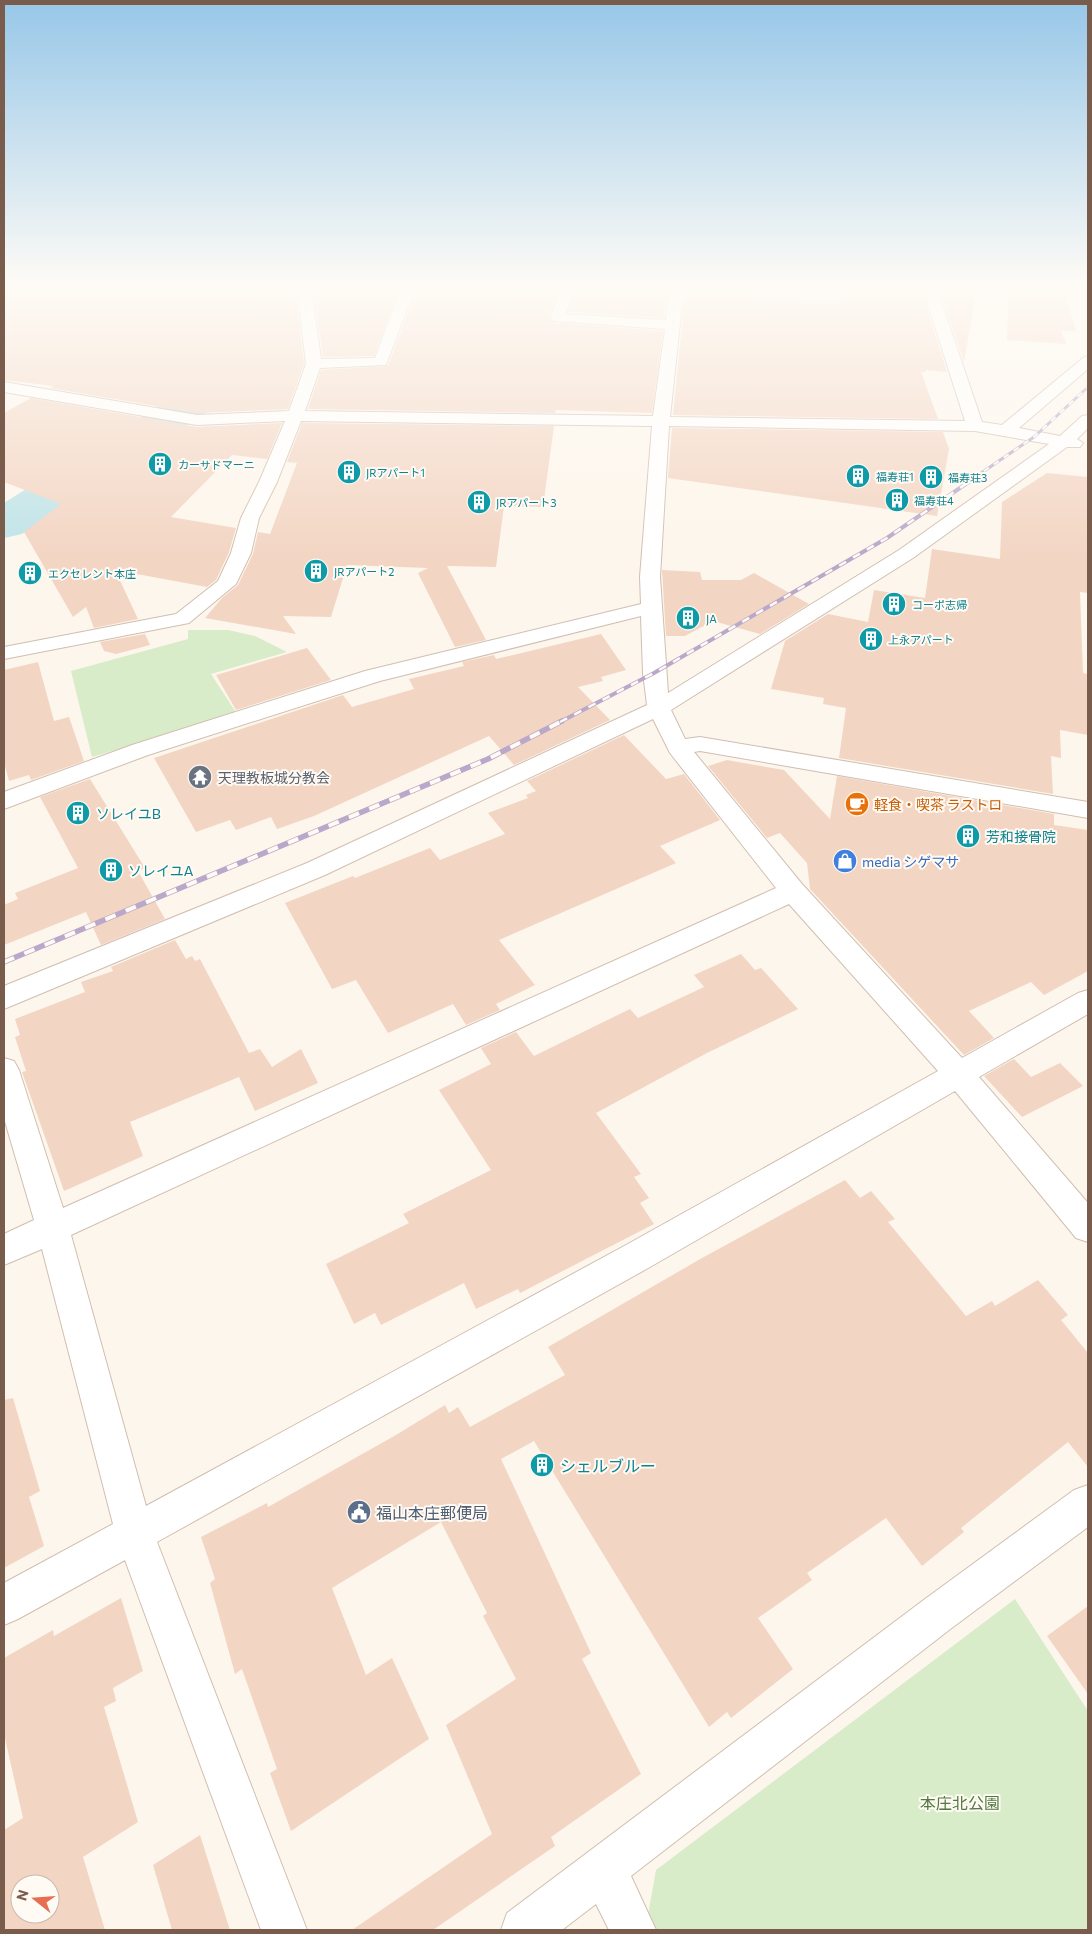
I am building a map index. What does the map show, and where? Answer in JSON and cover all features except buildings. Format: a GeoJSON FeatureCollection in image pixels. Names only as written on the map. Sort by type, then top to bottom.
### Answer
{"type":"FeatureCollection","features":[{"type":"Feature","properties":{"kind":"street"},"geometry":{"type":"LineString","coordinates":[[4,653],[182,619],[226,584],[241,553],[250,518],[295,416],[310,376]]}},
{"type":"Feature","properties":{"kind":"street"},"geometry":{"type":"LineString","coordinates":[[667,376],[661,421],[656,520],[650,577],[654,673],[659,708],[678,748],[793,891],[958,1073],[1088,1227]]}},
{"type":"Feature","properties":{"kind":"street"},"geometry":{"type":"LineString","coordinates":[[959,376],[975,426]]}},
{"type":"Feature","properties":{"kind":"street"},"geometry":{"type":"LineString","coordinates":[[1007,429],[1070,376]]}},
{"type":"Feature","properties":{"kind":"street"},"geometry":{"type":"LineString","coordinates":[[4,398],[10,388],[168,413],[197,420],[295,416],[975,426],[1007,429],[1034,437],[1088,445]]}},
{"type":"Feature","properties":{"kind":"street"},"geometry":{"type":"LineString","coordinates":[[4,998],[316,870],[659,708],[906,554],[1063,442],[1088,420]]}},
{"type":"Feature","properties":{"kind":"street"},"geometry":{"type":"LineString","coordinates":[[4,801],[140,750],[320,692],[479,649],[651,608]]}},
{"type":"Feature","properties":{"kind":"street"},"geometry":{"type":"LineString","coordinates":[[678,748],[700,744],[1088,810]]}},
{"type":"Feature","properties":{"kind":"street"},"geometry":{"type":"LineString","coordinates":[[4,1250],[793,891]]}},
{"type":"Feature","properties":{"kind":"street"},"geometry":{"type":"LineString","coordinates":[[4,1605],[135,1535],[638,1256],[1088,1000]]}},
{"type":"Feature","properties":{"kind":"street"},"geometry":{"type":"LineString","coordinates":[[4,1070],[52,1228],[135,1535],[284,1930]]}},
{"type":"Feature","properties":{"kind":"street"},"geometry":{"type":"LineString","coordinates":[[524,1930],[939,1613],[1088,1504]]}},
{"type":"Feature","properties":{"kind":"street"},"geometry":{"type":"LineString","coordinates":[[604,1870],[633,1930]]}},
{"type":"Feature","properties":{"kind":"green space"},"geometry":{"type":"Polygon","coordinates":[[[188,630],[228,630],[255,636],[287,652],[211,674],[237,714],[92,757],[71,671],[188,639],[188,630]]]}},
{"type":"Feature","properties":{"kind":"green space","name":"本庄北公園"},"geometry":{"type":"Polygon","coordinates":[[[1015,1599],[1088,1711],[1088,1930],[656,1930],[648,1915],[656,1870],[1015,1599]]]}},
{"type":"Feature","properties":{"kind":"waterway"},"geometry":{"type":"LineString","coordinates":[[4,523],[84,475],[231,376]]}},
{"type":"Feature","properties":{"kind":"railway"},"geometry":{"type":"LineString","coordinates":[[974,478],[1034,437],[1088,387]]}},
{"type":"Feature","properties":{"kind":"railway"},"geometry":{"type":"LineString","coordinates":[[560,722],[654,673],[887,538],[976,477]]}},
{"type":"Feature","properties":{"kind":"railway"},"geometry":{"type":"LineString","coordinates":[[4,962],[488,759],[562,721]]}},
{"type":"Feature","properties":{"kind":"place","name":"カーサドマーニ"},"geometry":{"type":"Point","coordinates":[160,464]}},
{"type":"Feature","properties":{"kind":"place","name":"JRアパート1"},"geometry":{"type":"Point","coordinates":[349,472]}},
{"type":"Feature","properties":{"kind":"place","name":"福寿荘1"},"geometry":{"type":"Point","coordinates":[858,476]}},
{"type":"Feature","properties":{"kind":"place","name":"福寿荘3"},"geometry":{"type":"Point","coordinates":[931,477]}},
{"type":"Feature","properties":{"kind":"place","name":"福寿荘4"},"geometry":{"type":"Point","coordinates":[897,500]}},
{"type":"Feature","properties":{"kind":"place","name":"JRアパート3"},"geometry":{"type":"Point","coordinates":[479,502]}},
{"type":"Feature","properties":{"kind":"place","name":"JRアパート2"},"geometry":{"type":"Point","coordinates":[316,571]}},
{"type":"Feature","properties":{"kind":"place","name":"エクセレント本庄"},"geometry":{"type":"Point","coordinates":[30,573]}},
{"type":"Feature","properties":{"kind":"place","name":"コーポ志帰"},"geometry":{"type":"Point","coordinates":[894,604]}},
{"type":"Feature","properties":{"kind":"place","name":"JA"},"geometry":{"type":"Point","coordinates":[688,618]}},
{"type":"Feature","properties":{"kind":"place","name":"上永アパート"},"geometry":{"type":"Point","coordinates":[871,639]}},
{"type":"Feature","properties":{"kind":"place","name":"天理教板城分教会"},"geometry":{"type":"Point","coordinates":[200,777]}},
{"type":"Feature","properties":{"kind":"place","name":"軽食・喫茶 ラストロ"},"geometry":{"type":"Point","coordinates":[857,804]}},
{"type":"Feature","properties":{"kind":"place","name":"ソレイユB"},"geometry":{"type":"Point","coordinates":[78,813]}},
{"type":"Feature","properties":{"kind":"place","name":"芳和接骨院"},"geometry":{"type":"Point","coordinates":[968,836]}},
{"type":"Feature","properties":{"kind":"place","name":"media シゲマサ"},"geometry":{"type":"Point","coordinates":[845,861]}},
{"type":"Feature","properties":{"kind":"place","name":"ソレイユA"},"geometry":{"type":"Point","coordinates":[111,870]}},
{"type":"Feature","properties":{"kind":"place","name":"シェルブルー"},"geometry":{"type":"Point","coordinates":[542,1465]}},
{"type":"Feature","properties":{"kind":"place","name":"福山本庄郵便局"},"geometry":{"type":"Point","coordinates":[359,1512]}}]}
